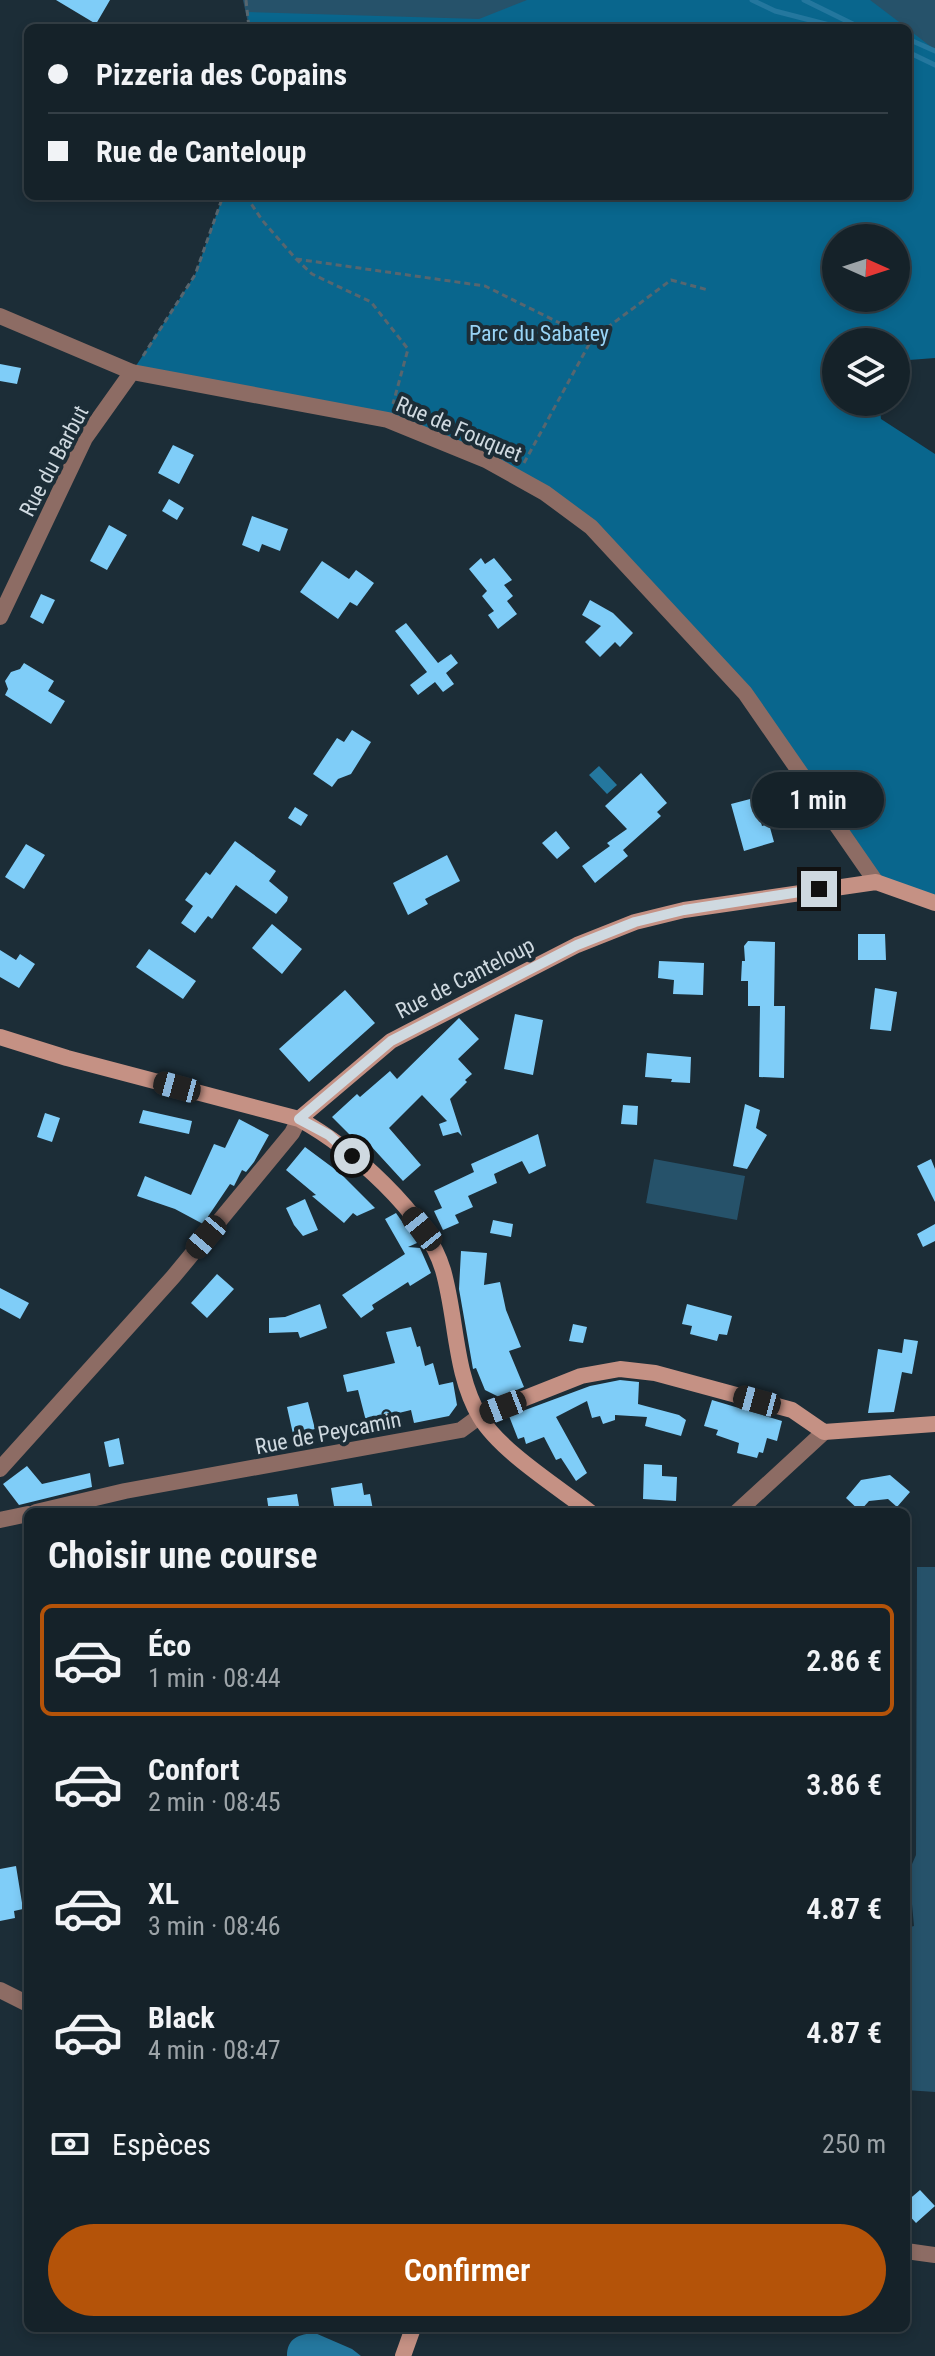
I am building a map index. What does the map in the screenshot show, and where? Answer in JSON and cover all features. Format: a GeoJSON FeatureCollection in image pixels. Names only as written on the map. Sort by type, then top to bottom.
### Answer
{"type":"FeatureCollection","features":[{"type":"Feature","properties":{"kind":"street","name":"Rue de Fouquet"},"geometry":{"type":"LineString","coordinates":[[0,316],[132,372],[388,420],[486,460],[545,493],[591,527],[745,693],[876,882]]}},
{"type":"Feature","properties":{"kind":"street","name":"Rue du Barbut"},"geometry":{"type":"LineString","coordinates":[[0,617],[85,438],[132,372]]}},
{"type":"Feature","properties":{"kind":"street","name":"Rue de Canteloup"},"geometry":{"type":"LineString","coordinates":[[0,1469],[173,1277],[292,1133],[299,1119],[391,1041],[577,945],[635,922],[684,910],[876,882],[935,903]]}},
{"type":"Feature","properties":{"kind":"street"},"geometry":{"type":"LineString","coordinates":[[0,1037],[67,1058],[299,1119],[329,1135],[397,1198],[422,1229],[442,1269],[467,1392],[491,1434],[585,1508]]}},
{"type":"Feature","properties":{"kind":"street"},"geometry":{"type":"LineString","coordinates":[[480,1416],[581,1376],[620,1369],[655,1373],[792,1410],[824,1432]]}},
{"type":"Feature","properties":{"kind":"street","name":"Rue de Peycamin"},"geometry":{"type":"LineString","coordinates":[[53,1508],[125,1491],[461,1430],[480,1416]]}},
{"type":"Feature","properties":{"kind":"street"},"geometry":{"type":"LineString","coordinates":[[741,1508],[824,1432],[935,1424]]}},
{"type":"Feature","properties":{"kind":"street"},"geometry":{"type":"LineString","coordinates":[[0,1520],[24,1515]]}},
{"type":"Feature","properties":{"kind":"street"},"geometry":{"type":"LineString","coordinates":[[0,1990],[24,2002]]}},
{"type":"Feature","properties":{"kind":"street"},"geometry":{"type":"LineString","coordinates":[[910,2252],[935,2255]]}},
{"type":"Feature","properties":{"kind":"street"},"geometry":{"type":"LineString","coordinates":[[403,2356],[412,2332]]}},
{"type":"Feature","properties":{"kind":"path"},"geometry":{"type":"LineString","coordinates":[[246,0],[249,24]]}},
{"type":"Feature","properties":{"kind":"path"},"geometry":{"type":"LineString","coordinates":[[132,372],[195,275],[222,200]]}},
{"type":"Feature","properties":{"kind":"path"},"geometry":{"type":"LineString","coordinates":[[249,200],[262,220],[312,274],[345,287],[371,302],[408,349],[388,420]]}},
{"type":"Feature","properties":{"kind":"path"},"geometry":{"type":"LineString","coordinates":[[296,259],[485,286],[592,339]]}},
{"type":"Feature","properties":{"kind":"path"},"geometry":{"type":"LineString","coordinates":[[516,477],[592,339],[671,280],[708,290]]}},
{"type":"Feature","properties":{"kind":"shaded area"},"geometry":{"type":"Polygon","coordinates":[[[243,0],[935,0],[935,67],[912,89],[912,24],[248,24],[243,0]]]}},
{"type":"Feature","properties":{"kind":"shaded area"},"geometry":{"type":"Polygon","coordinates":[[[599,766],[617,785],[607,794],[589,775],[599,766]]]}},
{"type":"Feature","properties":{"kind":"shaded area"},"geometry":{"type":"Polygon","coordinates":[[[654,1159],[745,1176],[737,1220],[646,1203],[654,1159]]]}},
{"type":"Feature","properties":{"kind":"shaded area"},"geometry":{"type":"Polygon","coordinates":[[[917,1567],[935,1567],[935,2092],[910,2090],[910,1927],[914,1926],[910,1869],[916,1855],[917,1567]]]}},
{"type":"Feature","properties":{"kind":"shaded area"},"geometry":{"type":"Polygon","coordinates":[[[315,2333],[361,2356],[287,2356],[289,2345],[295,2338],[315,2333]]]}},
{"type":"Feature","properties":{"kind":"green space"},"geometry":{"type":"Polygon","coordinates":[[[527,0],[870,0],[902,24],[249,24],[248,12],[479,19],[527,0]]]}},
{"type":"Feature","properties":{"kind":"green space","name":"Parc du Sabatey"},"geometry":{"type":"Polygon","coordinates":[[[912,32],[935,50],[935,358],[910,360],[910,328],[822,328],[822,416],[881,416],[935,454],[935,903],[876,882],[745,693],[657,597],[545,493],[388,420],[132,372],[195,275],[222,200],[912,200],[912,32]]]}},
{"type":"Feature","properties":{"kind":"building"},"geometry":{"type":"Polygon","coordinates":[[[56,0],[110,0],[96,24],[56,0]]]}},
{"type":"Feature","properties":{"kind":"building"},"geometry":{"type":"Polygon","coordinates":[[[0,364],[21,368],[17,384],[0,381],[0,364]]]}},
{"type":"Feature","properties":{"kind":"building"},"geometry":{"type":"Polygon","coordinates":[[[173,445],[194,455],[179,484],[158,473],[173,445]]]}},
{"type":"Feature","properties":{"kind":"building"},"geometry":{"type":"Polygon","coordinates":[[[169,499],[184,508],[177,520],[162,511],[169,499]]]}},
{"type":"Feature","properties":{"kind":"building"},"geometry":{"type":"Polygon","coordinates":[[[252,516],[288,529],[280,551],[262,544],[259,552],[242,545],[252,516]]]}},
{"type":"Feature","properties":{"kind":"building"},"geometry":{"type":"Polygon","coordinates":[[[109,525],[127,535],[107,570],[90,561],[109,525]]]}},
{"type":"Feature","properties":{"kind":"building"},"geometry":{"type":"Polygon","coordinates":[[[481,558],[485,564],[494,558],[512,580],[504,585],[513,596],[507,601],[517,614],[498,629],[488,615],[494,611],[482,596],[487,591],[469,569],[481,558]]]}},
{"type":"Feature","properties":{"kind":"building"},"geometry":{"type":"Polygon","coordinates":[[[322,561],[349,579],[356,570],[374,583],[357,606],[350,602],[338,619],[300,592],[322,561]]]}},
{"type":"Feature","properties":{"kind":"building"},"geometry":{"type":"Polygon","coordinates":[[[41,594],[55,600],[43,624],[30,617],[41,594]]]}},
{"type":"Feature","properties":{"kind":"building"},"geometry":{"type":"Polygon","coordinates":[[[590,600],[613,613],[633,633],[620,647],[615,642],[600,657],[585,642],[601,626],[582,615],[590,600]]]}},
{"type":"Feature","properties":{"kind":"building"},"geometry":{"type":"Polygon","coordinates":[[[406,623],[438,663],[451,654],[458,663],[446,673],[454,684],[443,692],[435,682],[418,695],[410,685],[427,672],[395,631],[406,623]]]}},
{"type":"Feature","properties":{"kind":"building"},"geometry":{"type":"Polygon","coordinates":[[[24,663],[54,681],[48,691],[65,701],[51,724],[5,695],[8,689],[5,681],[11,672],[20,669],[24,663]]]}},
{"type":"Feature","properties":{"kind":"building"},"geometry":{"type":"Polygon","coordinates":[[[352,730],[371,742],[351,774],[338,779],[332,787],[313,774],[337,738],[344,742],[352,730]]]}},
{"type":"Feature","properties":{"kind":"building"},"geometry":{"type":"Polygon","coordinates":[[[641,773],[667,803],[657,812],[661,816],[623,850],[628,856],[595,883],[582,866],[627,829],[605,806],[641,773]]]}},
{"type":"Feature","properties":{"kind":"building"},"geometry":{"type":"Polygon","coordinates":[[[754,798],[762,826],[769,824],[774,842],[744,851],[731,804],[754,798]]]}},
{"type":"Feature","properties":{"kind":"building"},"geometry":{"type":"Polygon","coordinates":[[[295,807],[308,815],[301,826],[288,818],[295,807]]]}},
{"type":"Feature","properties":{"kind":"building"},"geometry":{"type":"Polygon","coordinates":[[[556,831],[570,848],[557,859],[542,843],[556,831]]]}},
{"type":"Feature","properties":{"kind":"building"},"geometry":{"type":"Polygon","coordinates":[[[235,841],[276,871],[269,881],[288,897],[287,901],[276,914],[236,885],[212,919],[208,916],[195,933],[181,923],[193,906],[185,900],[206,872],[210,875],[235,841]]]}},
{"type":"Feature","properties":{"kind":"building"},"geometry":{"type":"Polygon","coordinates":[[[26,844],[45,855],[24,889],[5,877],[26,844]]]}},
{"type":"Feature","properties":{"kind":"building"},"geometry":{"type":"Polygon","coordinates":[[[447,855],[460,881],[425,899],[428,904],[408,915],[393,883],[447,855]]]}},
{"type":"Feature","properties":{"kind":"building"},"geometry":{"type":"Polygon","coordinates":[[[272,924],[302,949],[282,974],[252,948],[272,924]]]}},
{"type":"Feature","properties":{"kind":"building"},"geometry":{"type":"Polygon","coordinates":[[[858,934],[885,934],[886,960],[858,960],[858,934]]]}},
{"type":"Feature","properties":{"kind":"building"},"geometry":{"type":"Polygon","coordinates":[[[748,941],[775,942],[774,1006],[785,1006],[784,1078],[759,1077],[760,1006],[748,1006],[748,981],[741,981],[744,946],[748,941]]]}},
{"type":"Feature","properties":{"kind":"building"},"geometry":{"type":"Polygon","coordinates":[[[149,949],[196,981],[183,999],[136,967],[149,949]]]}},
{"type":"Feature","properties":{"kind":"building"},"geometry":{"type":"Polygon","coordinates":[[[0,950],[16,960],[20,954],[35,964],[19,988],[0,977],[0,950]]]}},
{"type":"Feature","properties":{"kind":"building"},"geometry":{"type":"Polygon","coordinates":[[[659,961],[704,963],[703,995],[673,994],[674,980],[658,978],[659,961]]]}},
{"type":"Feature","properties":{"kind":"building"},"geometry":{"type":"Polygon","coordinates":[[[875,988],[897,992],[891,1031],[870,1029],[875,988]]]}},
{"type":"Feature","properties":{"kind":"building"},"geometry":{"type":"Polygon","coordinates":[[[345,990],[375,1023],[309,1082],[279,1049],[345,990]]]}},
{"type":"Feature","properties":{"kind":"building"},"geometry":{"type":"Polygon","coordinates":[[[515,1014],[543,1020],[533,1075],[504,1069],[515,1014]]]}},
{"type":"Feature","properties":{"kind":"building"},"geometry":{"type":"Polygon","coordinates":[[[459,1018],[479,1039],[458,1059],[472,1074],[450,1099],[462,1136],[458,1132],[443,1136],[439,1124],[447,1121],[422,1095],[389,1128],[421,1165],[403,1181],[370,1145],[365,1150],[332,1117],[357,1094],[360,1097],[390,1071],[397,1079],[459,1018]]]}},
{"type":"Feature","properties":{"kind":"building"},"geometry":{"type":"Polygon","coordinates":[[[647,1053],[691,1057],[690,1083],[645,1077],[647,1053]]]}},
{"type":"Feature","properties":{"kind":"building"},"geometry":{"type":"Polygon","coordinates":[[[745,1104],[760,1110],[756,1128],[767,1135],[747,1169],[733,1166],[745,1104]]]}},
{"type":"Feature","properties":{"kind":"building"},"geometry":{"type":"Polygon","coordinates":[[[623,1105],[638,1106],[637,1125],[621,1124],[623,1105]]]}},
{"type":"Feature","properties":{"kind":"building"},"geometry":{"type":"Polygon","coordinates":[[[143,1110],[192,1121],[189,1134],[139,1123],[143,1110]]]}},
{"type":"Feature","properties":{"kind":"building"},"geometry":{"type":"Polygon","coordinates":[[[45,1113],[60,1118],[52,1142],[37,1137],[45,1113]]]}},
{"type":"Feature","properties":{"kind":"building"},"geometry":{"type":"Polygon","coordinates":[[[239,1119],[269,1135],[254,1162],[246,1172],[242,1170],[234,1186],[230,1184],[203,1224],[175,1209],[137,1196],[145,1176],[191,1195],[214,1144],[225,1148],[239,1119]]]}},
{"type":"Feature","properties":{"kind":"building"},"geometry":{"type":"Polygon","coordinates":[[[538,1134],[546,1166],[529,1174],[522,1161],[494,1174],[497,1183],[468,1196],[473,1207],[455,1215],[459,1223],[443,1230],[434,1211],[442,1208],[434,1191],[474,1172],[471,1164],[538,1134]]]}},
{"type":"Feature","properties":{"kind":"building"},"geometry":{"type":"Polygon","coordinates":[[[305,1147],[340,1173],[375,1208],[357,1216],[353,1213],[344,1223],[312,1196],[316,1195],[286,1170],[305,1147]]]}},
{"type":"Feature","properties":{"kind":"building"},"geometry":{"type":"Polygon","coordinates":[[[931,1159],[935,1169],[935,1202],[917,1166],[931,1159]]]}},
{"type":"Feature","properties":{"kind":"building"},"geometry":{"type":"Polygon","coordinates":[[[305,1199],[318,1230],[303,1236],[286,1208],[305,1199]]]}},
{"type":"Feature","properties":{"kind":"building"},"geometry":{"type":"Polygon","coordinates":[[[396,1213],[417,1243],[408,1247],[420,1248],[431,1273],[410,1286],[408,1282],[372,1305],[374,1309],[361,1318],[342,1295],[405,1254],[385,1219],[396,1213]]]}},
{"type":"Feature","properties":{"kind":"building"},"geometry":{"type":"Polygon","coordinates":[[[493,1220],[513,1224],[511,1237],[490,1233],[493,1220]]]}},
{"type":"Feature","properties":{"kind":"building"},"geometry":{"type":"Polygon","coordinates":[[[935,1224],[935,1241],[923,1247],[917,1234],[935,1224]]]}},
{"type":"Feature","properties":{"kind":"building"},"geometry":{"type":"Polygon","coordinates":[[[461,1251],[487,1253],[484,1285],[500,1282],[506,1310],[521,1347],[509,1351],[524,1387],[499,1397],[485,1390],[476,1368],[473,1369],[459,1289],[461,1251]]]}},
{"type":"Feature","properties":{"kind":"building"},"geometry":{"type":"Polygon","coordinates":[[[217,1274],[234,1289],[207,1318],[191,1303],[217,1274]]]}},
{"type":"Feature","properties":{"kind":"building"},"geometry":{"type":"Polygon","coordinates":[[[0,1288],[29,1303],[20,1319],[0,1308],[0,1288]]]}},
{"type":"Feature","properties":{"kind":"building"},"geometry":{"type":"Polygon","coordinates":[[[320,1304],[327,1328],[300,1338],[298,1332],[269,1333],[269,1318],[285,1317],[320,1304]]]}},
{"type":"Feature","properties":{"kind":"building"},"geometry":{"type":"Polygon","coordinates":[[[687,1304],[732,1316],[727,1335],[719,1334],[717,1341],[690,1334],[692,1326],[682,1324],[687,1304]]]}},
{"type":"Feature","properties":{"kind":"building"},"geometry":{"type":"Polygon","coordinates":[[[573,1324],[587,1327],[583,1343],[569,1341],[573,1324]]]}},
{"type":"Feature","properties":{"kind":"building"},"geometry":{"type":"Polygon","coordinates":[[[411,1327],[425,1366],[433,1363],[439,1385],[453,1382],[457,1405],[449,1416],[414,1423],[411,1410],[366,1421],[358,1390],[347,1392],[343,1375],[395,1363],[386,1332],[411,1327]]]}},
{"type":"Feature","properties":{"kind":"building"},"geometry":{"type":"Polygon","coordinates":[[[904,1339],[918,1341],[912,1374],[902,1372],[894,1412],[868,1413],[878,1349],[902,1353],[904,1339]]]}},
{"type":"Feature","properties":{"kind":"building"},"geometry":{"type":"Polygon","coordinates":[[[620,1380],[639,1382],[638,1404],[679,1415],[686,1420],[681,1436],[645,1426],[647,1417],[615,1415],[615,1420],[603,1424],[600,1416],[592,1418],[587,1401],[556,1417],[587,1473],[576,1481],[561,1458],[556,1460],[544,1437],[526,1444],[524,1437],[518,1439],[509,1416],[590,1386],[620,1380]]]}},
{"type":"Feature","properties":{"kind":"building"},"geometry":{"type":"Polygon","coordinates":[[[712,1400],[782,1421],[777,1441],[767,1438],[763,1453],[759,1452],[757,1458],[737,1453],[739,1443],[716,1435],[718,1430],[704,1426],[712,1400]]]}},
{"type":"Feature","properties":{"kind":"building"},"geometry":{"type":"Polygon","coordinates":[[[308,1402],[315,1429],[293,1434],[287,1407],[308,1402]]]}},
{"type":"Feature","properties":{"kind":"building"},"geometry":{"type":"Polygon","coordinates":[[[119,1438],[124,1464],[109,1467],[104,1442],[119,1438]]]}},
{"type":"Feature","properties":{"kind":"building"},"geometry":{"type":"Polygon","coordinates":[[[644,1464],[662,1465],[662,1476],[677,1477],[676,1501],[643,1499],[644,1464]]]}},
{"type":"Feature","properties":{"kind":"building"},"geometry":{"type":"Polygon","coordinates":[[[27,1466],[42,1484],[90,1473],[92,1487],[19,1505],[3,1484],[27,1466]]]}},
{"type":"Feature","properties":{"kind":"building"},"geometry":{"type":"Polygon","coordinates":[[[890,1475],[910,1492],[897,1507],[888,1499],[869,1501],[863,1508],[857,1508],[846,1498],[861,1480],[890,1475]]]}},
{"type":"Feature","properties":{"kind":"building"},"geometry":{"type":"Polygon","coordinates":[[[362,1483],[364,1495],[370,1494],[373,1508],[334,1508],[331,1488],[362,1483]]]}},
{"type":"Feature","properties":{"kind":"building"},"geometry":{"type":"Polygon","coordinates":[[[297,1494],[299,1508],[268,1508],[267,1498],[297,1494]]]}},
{"type":"Feature","properties":{"kind":"building"},"geometry":{"type":"Polygon","coordinates":[[[16,1866],[23,1909],[14,1911],[15,1918],[0,1921],[0,1869],[16,1866]]]}},
{"type":"Feature","properties":{"kind":"building"},"geometry":{"type":"Polygon","coordinates":[[[920,2190],[935,2206],[916,2223],[910,2216],[910,2199],[920,2190]]]}},
{"type":"Feature","properties":{"kind":"waterway"},"geometry":{"type":"LineString","coordinates":[[752,0],[775,11],[825,24]]}},
{"type":"Feature","properties":{"kind":"waterway"},"geometry":{"type":"LineString","coordinates":[[804,0],[853,24]]}},
{"type":"Feature","properties":{"kind":"waterway"},"geometry":{"type":"LineString","coordinates":[[912,41],[935,51]]}},
{"type":"Feature","properties":{"kind":"waterway"},"geometry":{"type":"LineString","coordinates":[[912,54],[935,65]]}},
{"type":"Feature","properties":{"kind":"route"},"geometry":{"type":"LineString","coordinates":[[352,1156],[329,1135],[299,1119],[391,1041],[577,945],[635,922],[684,910],[819,889]]}}]}
